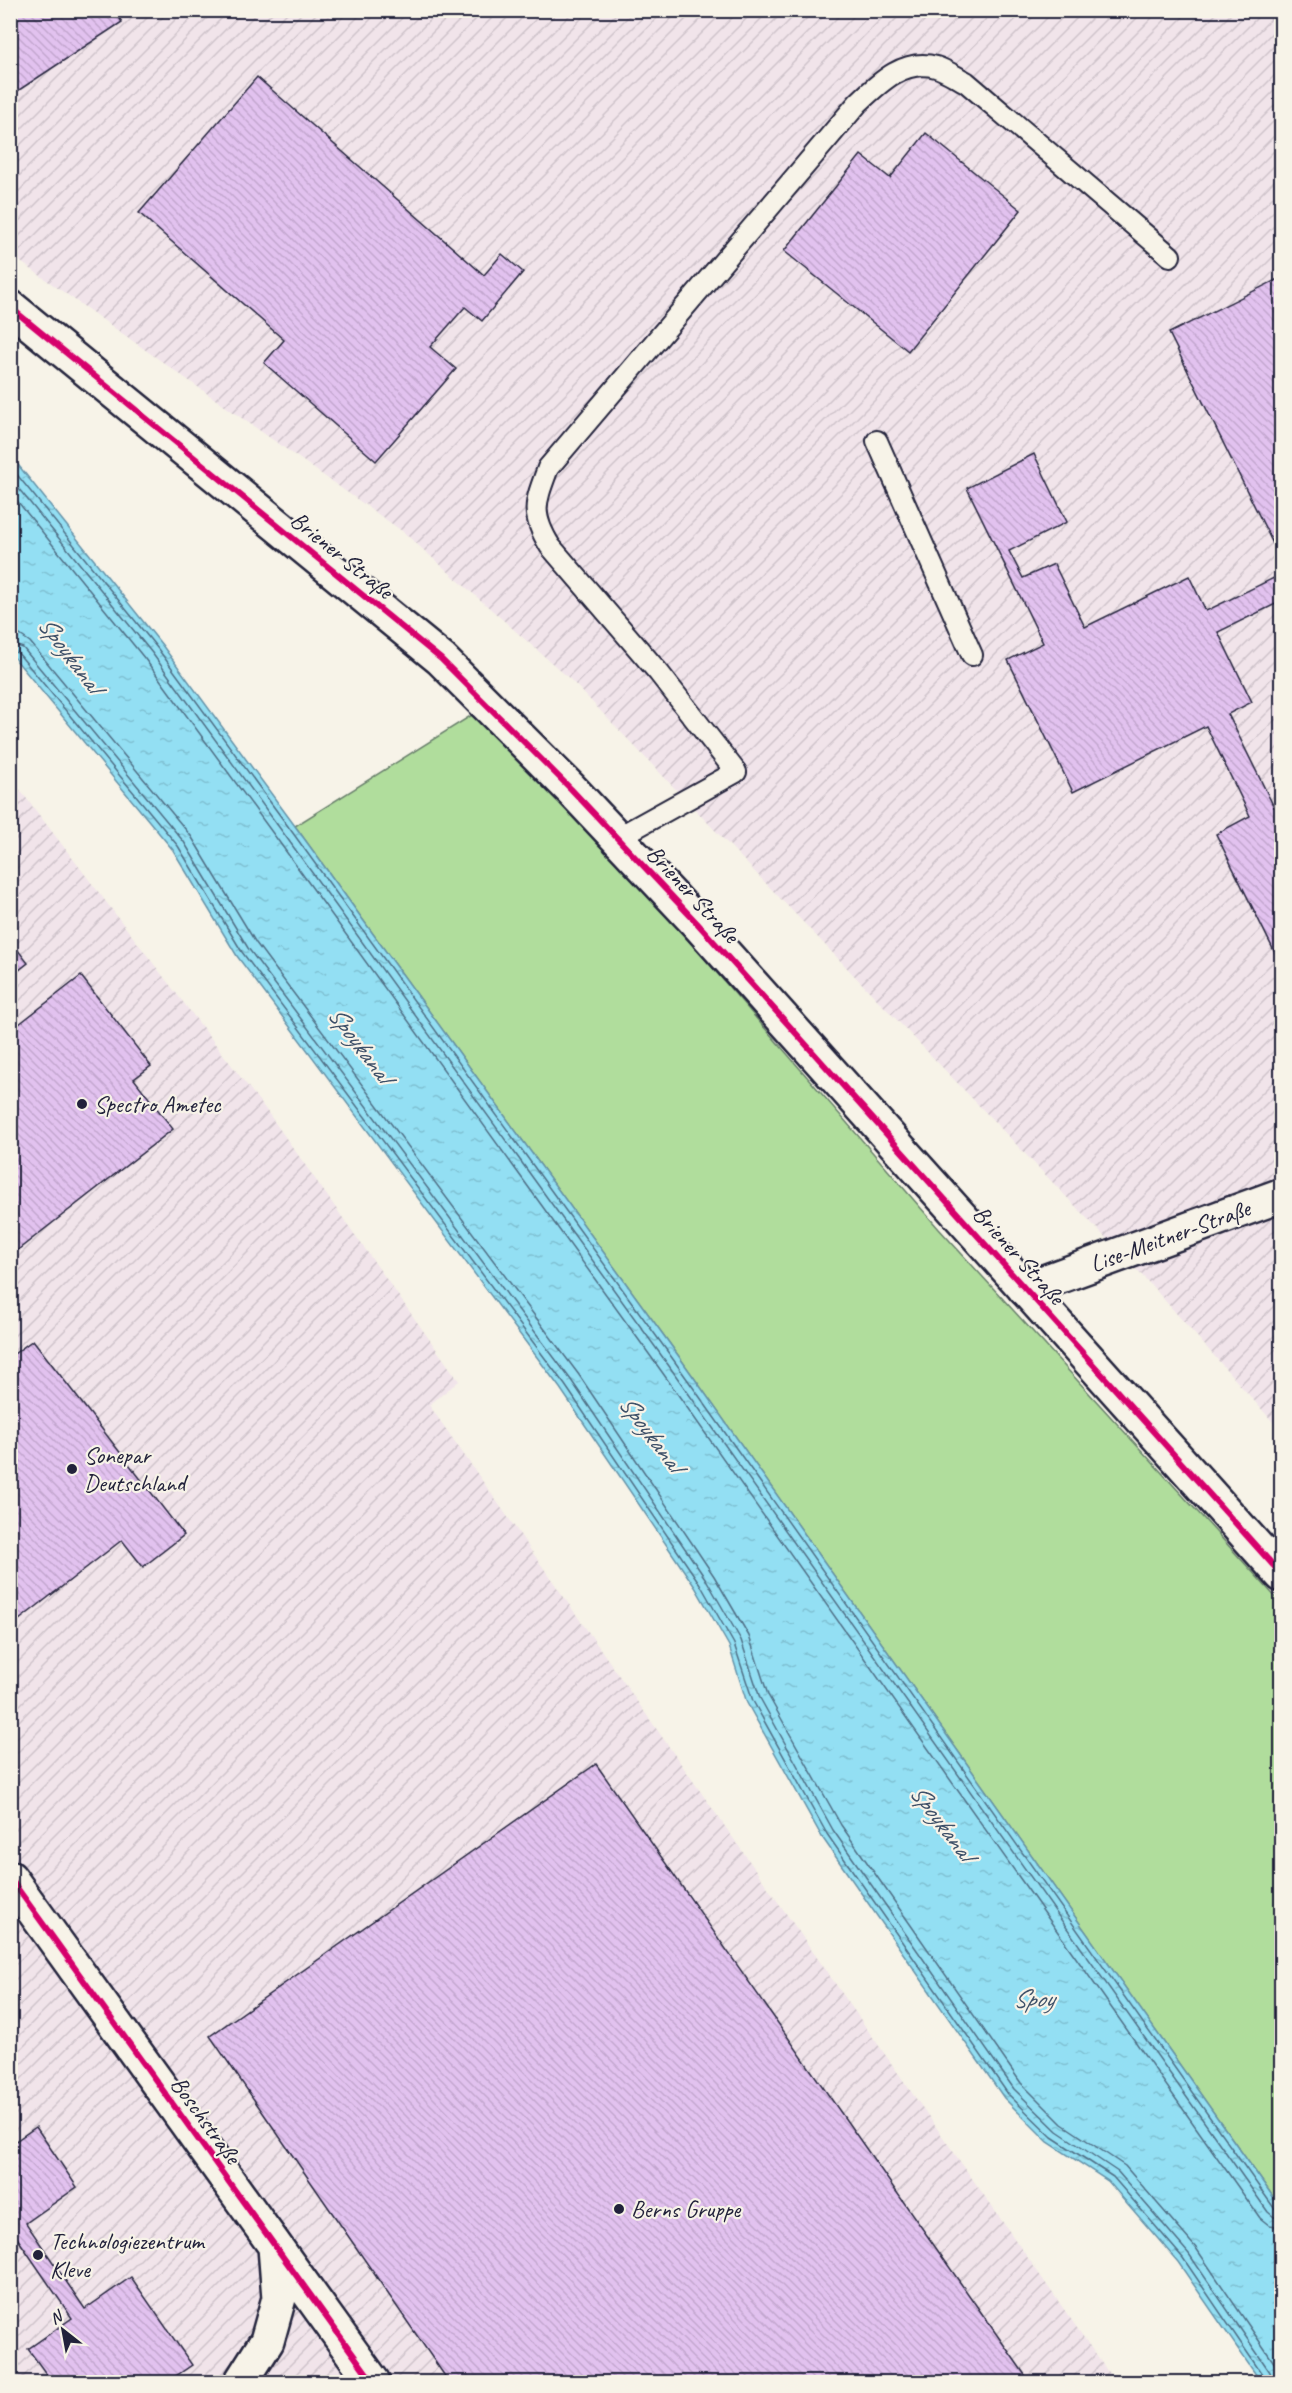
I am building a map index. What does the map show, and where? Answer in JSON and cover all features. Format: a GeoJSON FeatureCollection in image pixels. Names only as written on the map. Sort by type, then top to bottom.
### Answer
{"type":"FeatureCollection","features":[{"type":"Feature","properties":{"kind":"street","name":"Briener Straße"},"geometry":{"type":"LineString","coordinates":[[10,307],[441,659],[617,838],[705,932],[1281,1575]]}},
{"type":"Feature","properties":{"kind":"street","name":"Lise-Meitner-Straße"},"geometry":{"type":"LineString","coordinates":[[1025,1289],[1281,1195]]}},
{"type":"Feature","properties":{"kind":"street","name":"Boschstraße"},"geometry":{"type":"LineString","coordinates":[[10,1878],[373,2382]]}},
{"type":"Feature","properties":{"kind":"street"},"geometry":{"type":"LineString","coordinates":[[241,2382],[267,2341],[279,2298],[275,2247]]}},
{"type":"Feature","properties":{"kind":"lane"},"geometry":{"type":"LineString","coordinates":[[617,838],[736,772],[660,673],[550,546],[539,529],[535,504],[548,468],[858,103],[879,83],[898,70],[916,66],[935,67],[966,82],[1170,256]]}},
{"type":"Feature","properties":{"kind":"lane"},"geometry":{"type":"LineString","coordinates":[[877,441],[972,655]]}},
{"type":"Feature","properties":{"kind":"shaded area"},"geometry":{"type":"Polygon","coordinates":[[[11,11],[1281,11],[1281,1431],[1151,1285],[570,679],[402,531],[11,255],[11,11]]]}},
{"type":"Feature","properties":{"kind":"shaded area"},"geometry":{"type":"Polygon","coordinates":[[[10,777],[266,1110],[459,1381],[429,1405],[1115,2382],[11,2382],[10,777]]]}},
{"type":"Feature","properties":{"kind":"green space"},"geometry":{"type":"Polygon","coordinates":[[[472,715],[632,875],[939,1229],[1281,1603],[1281,2208],[680,1358],[295,826],[472,715]]]}},
{"type":"Feature","properties":{"kind":"water","name":"Spoy"},"geometry":{"type":"Polygon","coordinates":[[[11,456],[162,645],[295,826],[680,1358],[1281,2208],[1281,2382],[1261,2382],[1178,2262],[1108,2181],[1048,2142],[1004,2098],[822,1837],[747,1703],[729,1646],[695,1587],[560,1388],[237,956],[173,850],[11,654],[11,456]]]}},
{"type":"Feature","properties":{"kind":"building"},"geometry":{"type":"Polygon","coordinates":[[[10,10],[114,10],[122,22],[10,96],[10,10]]]}},
{"type":"Feature","properties":{"kind":"building"},"geometry":{"type":"Polygon","coordinates":[[[257,77],[484,275],[502,254],[523,272],[482,321],[465,307],[430,347],[456,369],[376,461],[264,363],[284,340],[139,213],[257,77]]]}},
{"type":"Feature","properties":{"kind":"building"},"geometry":{"type":"Polygon","coordinates":[[[926,133],[1021,210],[908,351],[784,251],[861,155],[890,178],[926,133]]]}},
{"type":"Feature","properties":{"kind":"building"},"geometry":{"type":"Polygon","coordinates":[[[1282,277],[1282,562],[1169,333],[1282,277]]]}},
{"type":"Feature","properties":{"kind":"building"},"geometry":{"type":"Polygon","coordinates":[[[1034,454],[1067,522],[1009,551],[1023,578],[1054,564],[1085,627],[1189,576],[1206,611],[1282,574],[1282,601],[1218,632],[1252,702],[1228,714],[1274,807],[1282,803],[1282,967],[1216,834],[1250,816],[1206,726],[1073,792],[1008,660],[1043,643],[967,488],[1034,454]]]}},
{"type":"Feature","properties":{"kind":"building"},"geometry":{"type":"Polygon","coordinates":[[[10,940],[28,963],[10,977],[10,940]]]}},
{"type":"Feature","properties":{"kind":"building","name":"Spectro Ametec"},"geometry":{"type":"Polygon","coordinates":[[[81,976],[151,1066],[134,1079],[173,1129],[10,1256],[10,1031],[81,976]]]}},
{"type":"Feature","properties":{"kind":"building","name":"Sonepar Deutschland"},"geometry":{"type":"Polygon","coordinates":[[[33,1340],[184,1535],[143,1567],[122,1540],[10,1627],[10,1403],[15,1400],[10,1395],[10,1357],[33,1340]]]}},
{"type":"Feature","properties":{"kind":"building","name":"Berns Gruppe"},"geometry":{"type":"Polygon","coordinates":[[[596,1764],[1030,2382],[449,2382],[210,2036],[596,1764]]]}},
{"type":"Feature","properties":{"kind":"building","name":"Technologiezentrum Kleve"},"geometry":{"type":"Polygon","coordinates":[[[36,2127],[77,2187],[26,2223],[85,2309],[131,2277],[192,2365],[167,2382],[52,2382],[28,2349],[72,2318],[13,2232],[10,2233],[10,2145],[36,2127]]]}},
{"type":"Feature","properties":{"kind":"cycle path"},"geometry":{"type":"LineString","coordinates":[[10,307],[441,659],[571,789],[697,923],[1282,1575]]}},
{"type":"Feature","properties":{"kind":"cycle path"},"geometry":{"type":"LineString","coordinates":[[10,1878],[373,2382]]}},
{"type":"Feature","properties":{"kind":"place","name":"Spectro Ametec"},"geometry":{"type":"Point","coordinates":[82,1104]}},
{"type":"Feature","properties":{"kind":"place","name":"Sonepar Deutschland"},"geometry":{"type":"Point","coordinates":[72,1469]}},
{"type":"Feature","properties":{"kind":"place","name":"Berns Gruppe"},"geometry":{"type":"Point","coordinates":[619,2209]}},
{"type":"Feature","properties":{"kind":"place","name":"Technologiezentrum Kleve"},"geometry":{"type":"Point","coordinates":[38,2255]}},
{"type":"Feature","properties":{"kind":"water label","name":"Spoykanal"},"geometry":{"type":"Point","coordinates":[70,654]}},
{"type":"Feature","properties":{"kind":"water label","name":"Spoykanal"},"geometry":{"type":"Point","coordinates":[360,1044]}},
{"type":"Feature","properties":{"kind":"water label","name":"Spoykanal"},"geometry":{"type":"Point","coordinates":[651,1433]}},
{"type":"Feature","properties":{"kind":"water label","name":"Spoykanal"},"geometry":{"type":"Point","coordinates":[942,1822]}}]}
